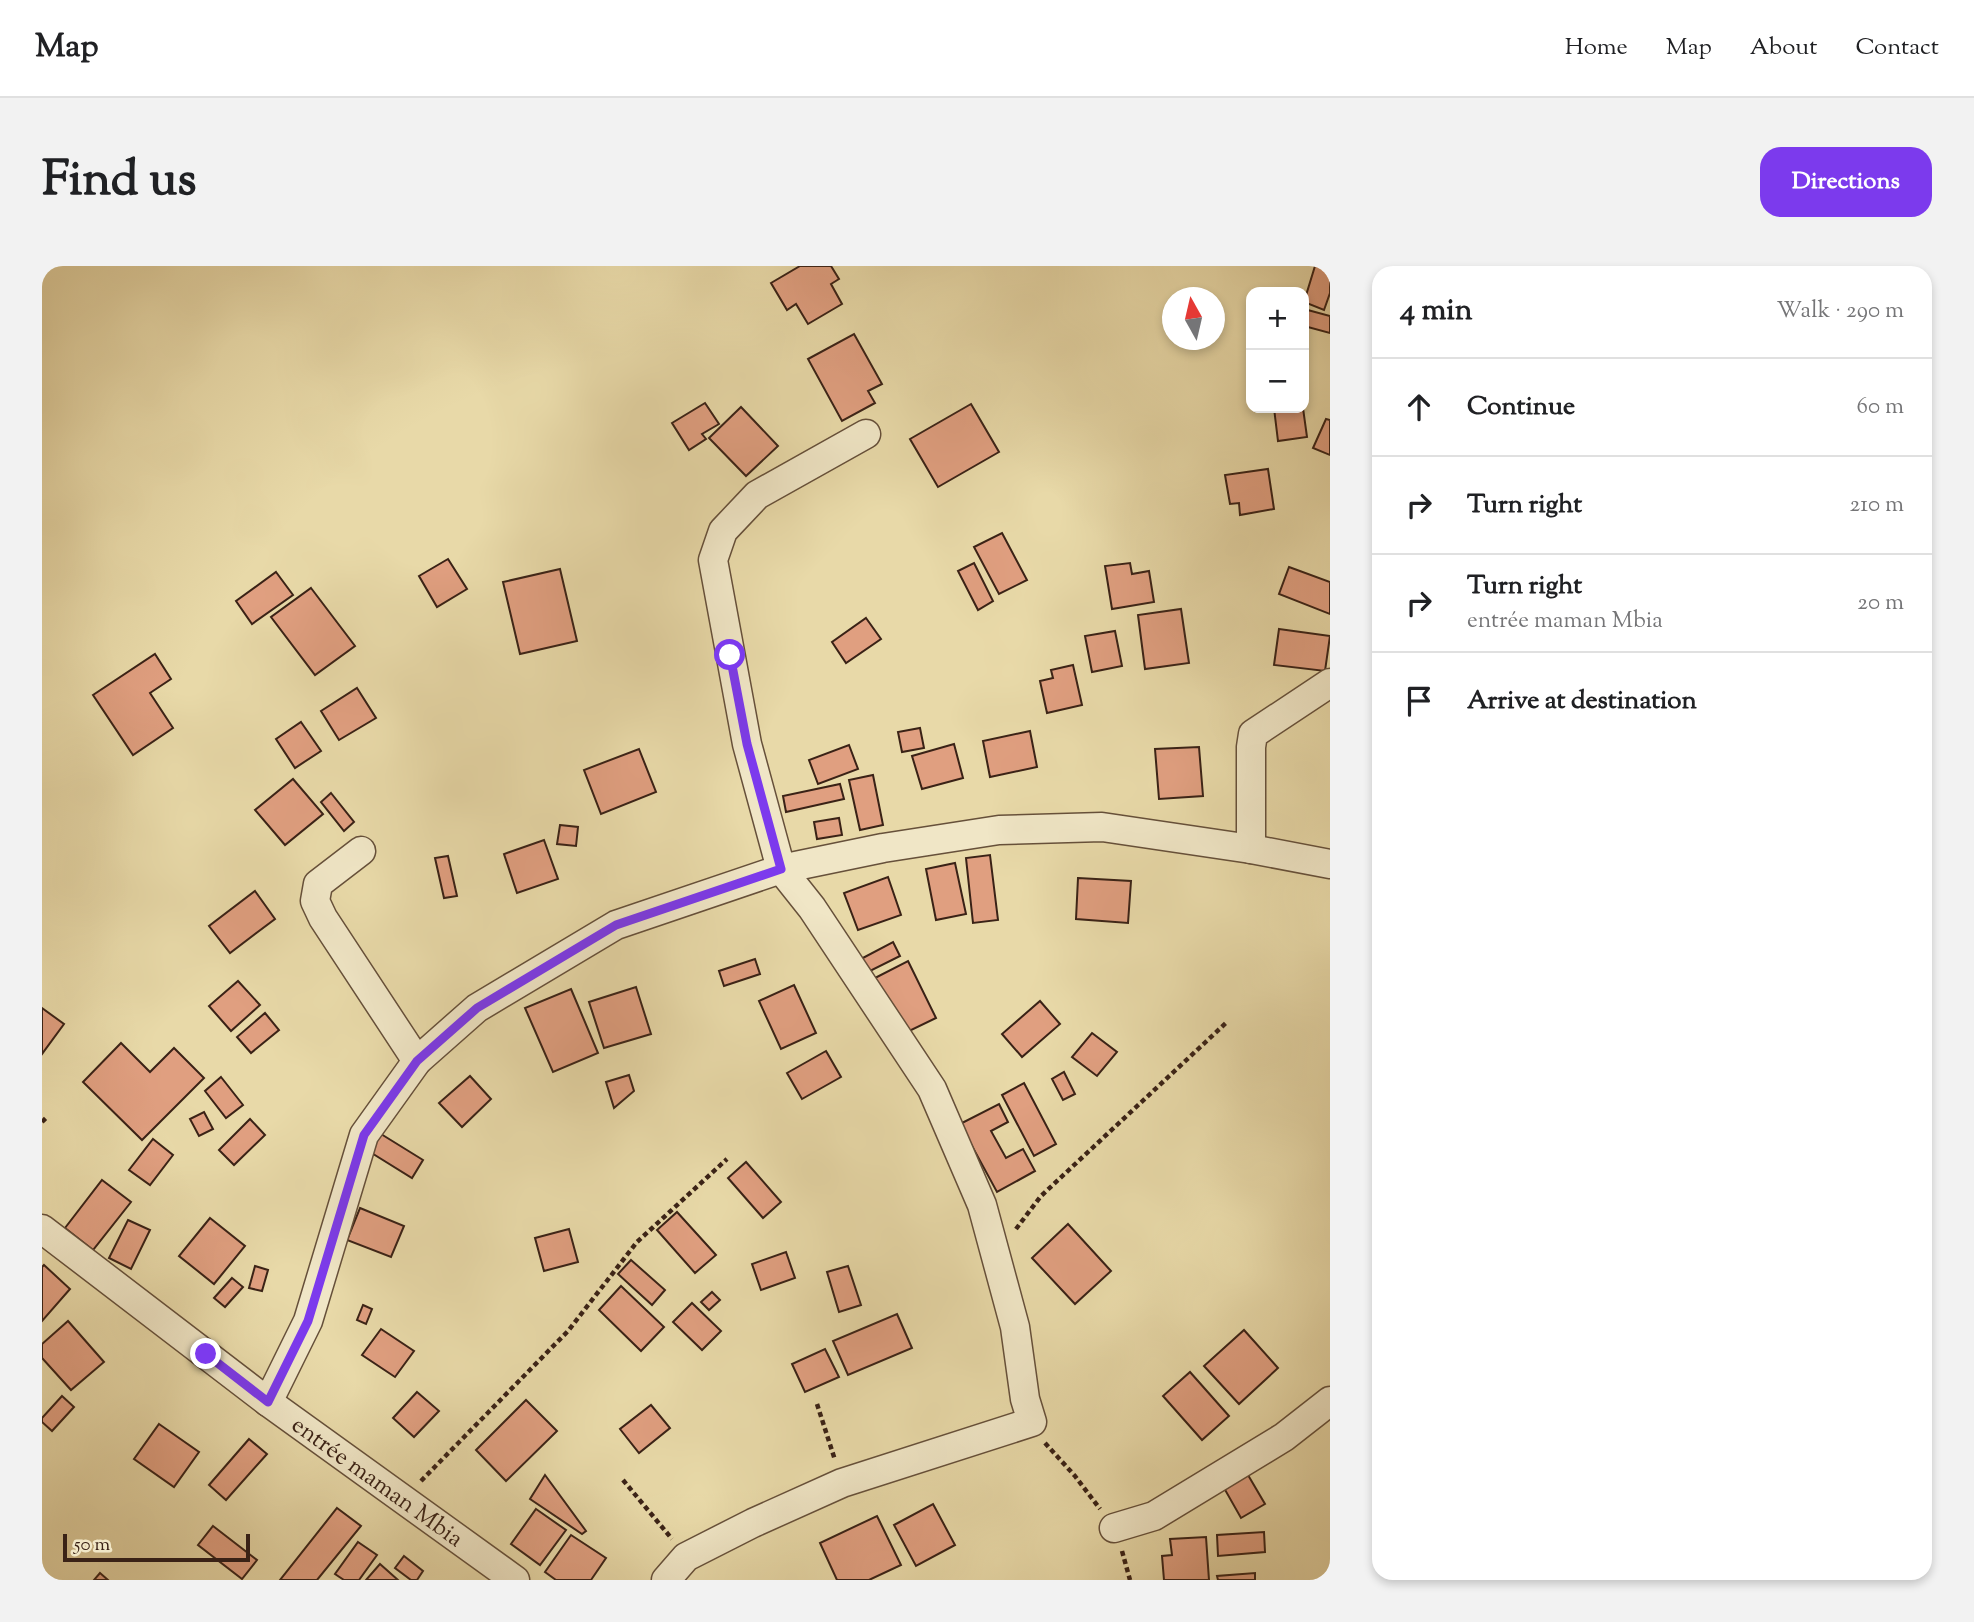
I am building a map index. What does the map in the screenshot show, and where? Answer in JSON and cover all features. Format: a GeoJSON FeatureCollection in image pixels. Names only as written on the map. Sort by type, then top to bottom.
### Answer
{"type":"FeatureCollection","features":[{"type":"Feature","properties":{"kind":"street"},"geometry":{"type":"LineString","coordinates":[[666,1580],[686,1557],[753,1522],[842,1483],[1031,1422],[1015,1327],[982,1205],[932,1089],[812,908],[781,869],[747,744],[713,560],[723,531],[757,495],[866,434]]}},
{"type":"Feature","properties":{"kind":"street"},"geometry":{"type":"LineString","coordinates":[[1251,849],[1253,734],[1330,683]]}},
{"type":"Feature","properties":{"kind":"street"},"geometry":{"type":"LineString","coordinates":[[268,1402],[308,1321],[364,1135],[417,1061],[477,1008],[616,925],[781,869],[883,848],[999,830],[1102,827],[1251,849],[1330,864]]}},
{"type":"Feature","properties":{"kind":"street"},"geometry":{"type":"LineString","coordinates":[[361,851],[318,884],[315,901],[323,918],[417,1061]]}},
{"type":"Feature","properties":{"kind":"street","name":"entrée maman Mbia"},"geometry":{"type":"LineString","coordinates":[[42,1229],[268,1402],[514,1580]]}},
{"type":"Feature","properties":{"kind":"street"},"geometry":{"type":"LineString","coordinates":[[1114,1528],[1154,1516],[1283,1437],[1330,1401]]}},
{"type":"Feature","properties":{"kind":"path"},"geometry":{"type":"LineString","coordinates":[[995,1258],[1041,1196],[1227,1022]]}},
{"type":"Feature","properties":{"kind":"path"},"geometry":{"type":"LineString","coordinates":[[403,1498],[568,1331],[637,1242],[727,1159]]}},
{"type":"Feature","properties":{"kind":"path"},"geometry":{"type":"LineString","coordinates":[[817,1404],[842,1483]]}},
{"type":"Feature","properties":{"kind":"path"},"geometry":{"type":"LineString","coordinates":[[1031,1422],[1043,1441],[1075,1476],[1114,1528],[1130,1580]]}},
{"type":"Feature","properties":{"kind":"path"},"geometry":{"type":"LineString","coordinates":[[624,1480],[686,1557]]}},
{"type":"Feature","properties":{"kind":"building"},"geometry":{"type":"Polygon","coordinates":[[[800,266],[831,266],[839,279],[831,284],[842,304],[808,324],[796,304],[787,310],[771,283],[800,266]]]}},
{"type":"Feature","properties":{"kind":"building"},"geometry":{"type":"Polygon","coordinates":[[[1315,266],[1330,266],[1330,293],[1324,310],[1309,304],[1309,287],[1315,266]]]}},
{"type":"Feature","properties":{"kind":"building"},"geometry":{"type":"Polygon","coordinates":[[[1309,310],[1330,316],[1330,333],[1309,327],[1309,310]]]}},
{"type":"Feature","properties":{"kind":"building"},"geometry":{"type":"Polygon","coordinates":[[[854,334],[882,384],[868,391],[875,403],[842,421],[808,359],[854,334]]]}},
{"type":"Feature","properties":{"kind":"building"},"geometry":{"type":"Polygon","coordinates":[[[705,403],[719,424],[702,434],[706,439],[689,450],[672,423],[705,403]]]}},
{"type":"Feature","properties":{"kind":"building"},"geometry":{"type":"Polygon","coordinates":[[[971,404],[999,452],[938,487],[910,439],[971,404]]]}},
{"type":"Feature","properties":{"kind":"building"},"geometry":{"type":"Polygon","coordinates":[[[741,407],[778,446],[746,476],[709,438],[741,407]]]}},
{"type":"Feature","properties":{"kind":"building"},"geometry":{"type":"Polygon","coordinates":[[[1275,413],[1304,413],[1307,437],[1278,441],[1275,413]]]}},
{"type":"Feature","properties":{"kind":"building"},"geometry":{"type":"Polygon","coordinates":[[[1326,419],[1330,420],[1330,455],[1313,448],[1326,419]]]}},
{"type":"Feature","properties":{"kind":"building"},"geometry":{"type":"Polygon","coordinates":[[[1268,469],[1274,509],[1240,515],[1239,503],[1230,504],[1225,475],[1268,469]]]}},
{"type":"Feature","properties":{"kind":"building"},"geometry":{"type":"Polygon","coordinates":[[[1002,533],[1027,580],[999,594],[974,547],[1002,533]]]}},
{"type":"Feature","properties":{"kind":"building"},"geometry":{"type":"Polygon","coordinates":[[[448,559],[467,589],[437,607],[419,576],[448,559]]]}},
{"type":"Feature","properties":{"kind":"building"},"geometry":{"type":"Polygon","coordinates":[[[974,563],[993,601],[978,610],[958,571],[974,563]]]}},
{"type":"Feature","properties":{"kind":"building"},"geometry":{"type":"Polygon","coordinates":[[[1130,563],[1132,574],[1149,571],[1154,602],[1112,609],[1105,566],[1130,563]]]}},
{"type":"Feature","properties":{"kind":"building"},"geometry":{"type":"Polygon","coordinates":[[[1289,567],[1330,582],[1330,614],[1279,594],[1289,567]]]}},
{"type":"Feature","properties":{"kind":"building"},"geometry":{"type":"Polygon","coordinates":[[[560,569],[577,641],[520,654],[503,582],[560,569]]]}},
{"type":"Feature","properties":{"kind":"building"},"geometry":{"type":"Polygon","coordinates":[[[276,572],[293,595],[252,624],[236,601],[276,572]]]}},
{"type":"Feature","properties":{"kind":"building"},"geometry":{"type":"Polygon","coordinates":[[[311,588],[355,646],[315,675],[271,617],[311,588]]]}},
{"type":"Feature","properties":{"kind":"building"},"geometry":{"type":"Polygon","coordinates":[[[1181,609],[1189,663],[1145,669],[1138,615],[1181,609]]]}},
{"type":"Feature","properties":{"kind":"building"},"geometry":{"type":"Polygon","coordinates":[[[866,618],[881,639],[846,663],[832,642],[866,618]]]}},
{"type":"Feature","properties":{"kind":"building"},"geometry":{"type":"Polygon","coordinates":[[[1279,629],[1330,636],[1325,671],[1274,665],[1279,629]]]}},
{"type":"Feature","properties":{"kind":"building"},"geometry":{"type":"Polygon","coordinates":[[[1115,631],[1122,666],[1092,672],[1085,636],[1115,631]]]}},
{"type":"Feature","properties":{"kind":"building"},"geometry":{"type":"Polygon","coordinates":[[[155,654],[171,679],[150,693],[173,728],[133,755],[93,695],[155,654]]]}},
{"type":"Feature","properties":{"kind":"building"},"geometry":{"type":"Polygon","coordinates":[[[1073,665],[1082,705],[1047,713],[1040,681],[1053,678],[1051,670],[1073,665]]]}},
{"type":"Feature","properties":{"kind":"building"},"geometry":{"type":"Polygon","coordinates":[[[357,688],[376,718],[339,740],[321,711],[357,688]]]}},
{"type":"Feature","properties":{"kind":"building"},"geometry":{"type":"Polygon","coordinates":[[[301,722],[321,751],[295,768],[276,739],[301,722]]]}},
{"type":"Feature","properties":{"kind":"building"},"geometry":{"type":"Polygon","coordinates":[[[920,728],[924,748],[902,752],[898,732],[920,728]]]}},
{"type":"Feature","properties":{"kind":"building"},"geometry":{"type":"Polygon","coordinates":[[[1030,731],[1037,767],[990,777],[983,741],[1030,731]]]}},
{"type":"Feature","properties":{"kind":"building"},"geometry":{"type":"Polygon","coordinates":[[[954,744],[963,778],[922,789],[912,756],[954,744]]]}},
{"type":"Feature","properties":{"kind":"building"},"geometry":{"type":"Polygon","coordinates":[[[849,745],[858,769],[818,784],[809,760],[849,745]]]}},
{"type":"Feature","properties":{"kind":"building"},"geometry":{"type":"Polygon","coordinates":[[[1199,747],[1203,796],[1159,799],[1155,749],[1199,747]]]}},
{"type":"Feature","properties":{"kind":"building"},"geometry":{"type":"Polygon","coordinates":[[[639,749],[656,792],[601,814],[584,770],[639,749]]]}},
{"type":"Feature","properties":{"kind":"building"},"geometry":{"type":"Polygon","coordinates":[[[873,775],[883,825],[860,830],[849,780],[873,775]]]}},
{"type":"Feature","properties":{"kind":"building"},"geometry":{"type":"Polygon","coordinates":[[[293,779],[323,814],[285,845],[255,810],[293,779]]]}},
{"type":"Feature","properties":{"kind":"building"},"geometry":{"type":"Polygon","coordinates":[[[840,784],[844,799],[786,812],[783,796],[840,784]]]}},
{"type":"Feature","properties":{"kind":"building"},"geometry":{"type":"Polygon","coordinates":[[[331,793],[354,822],[344,831],[321,802],[331,793]]]}},
{"type":"Feature","properties":{"kind":"building"},"geometry":{"type":"Polygon","coordinates":[[[839,818],[842,835],[817,839],[814,822],[839,818]]]}},
{"type":"Feature","properties":{"kind":"building"},"geometry":{"type":"Polygon","coordinates":[[[560,825],[578,827],[576,846],[557,844],[560,825]]]}},
{"type":"Feature","properties":{"kind":"building"},"geometry":{"type":"Polygon","coordinates":[[[544,840],[558,879],[517,893],[504,854],[544,840]]]}},
{"type":"Feature","properties":{"kind":"building"},"geometry":{"type":"Polygon","coordinates":[[[990,855],[998,920],[973,923],[966,858],[990,855]]]}},
{"type":"Feature","properties":{"kind":"building"},"geometry":{"type":"Polygon","coordinates":[[[448,856],[457,896],[444,898],[435,858],[448,856]]]}},
{"type":"Feature","properties":{"kind":"building"},"geometry":{"type":"Polygon","coordinates":[[[955,863],[966,914],[936,920],[926,869],[955,863]]]}},
{"type":"Feature","properties":{"kind":"building"},"geometry":{"type":"Polygon","coordinates":[[[888,877],[901,915],[858,930],[844,893],[888,877]]]}},
{"type":"Feature","properties":{"kind":"building"},"geometry":{"type":"Polygon","coordinates":[[[1078,878],[1131,881],[1128,923],[1076,919],[1078,878]]]}},
{"type":"Feature","properties":{"kind":"building"},"geometry":{"type":"Polygon","coordinates":[[[255,891],[275,919],[230,953],[209,926],[255,891]]]}},
{"type":"Feature","properties":{"kind":"building"},"geometry":{"type":"Polygon","coordinates":[[[893,942],[900,956],[866,973],[859,960],[893,942]]]}},
{"type":"Feature","properties":{"kind":"building"},"geometry":{"type":"Polygon","coordinates":[[[755,959],[760,974],[724,986],[719,971],[755,959]]]}},
{"type":"Feature","properties":{"kind":"building"},"geometry":{"type":"Polygon","coordinates":[[[908,961],[936,1018],[901,1035],[873,979],[908,961]]]}},
{"type":"Feature","properties":{"kind":"building"},"geometry":{"type":"Polygon","coordinates":[[[238,981],[260,1005],[231,1031],[209,1006],[238,981]]]}},
{"type":"Feature","properties":{"kind":"building"},"geometry":{"type":"Polygon","coordinates":[[[794,985],[816,1033],[781,1049],[759,1001],[794,985]]]}},
{"type":"Feature","properties":{"kind":"building"},"geometry":{"type":"Polygon","coordinates":[[[636,987],[651,1034],[604,1048],[589,1002],[636,987]]]}},
{"type":"Feature","properties":{"kind":"building"},"geometry":{"type":"Polygon","coordinates":[[[571,989],[598,1053],[553,1072],[525,1008],[571,989]]]}},
{"type":"Feature","properties":{"kind":"building"},"geometry":{"type":"Polygon","coordinates":[[[1040,1001],[1060,1024],[1022,1057],[1002,1034],[1040,1001]]]}},
{"type":"Feature","properties":{"kind":"building"},"geometry":{"type":"Polygon","coordinates":[[[42,1008],[64,1024],[42,1054],[42,1008]]]}},
{"type":"Feature","properties":{"kind":"building"},"geometry":{"type":"Polygon","coordinates":[[[265,1013],[279,1030],[251,1053],[237,1037],[265,1013]]]}},
{"type":"Feature","properties":{"kind":"building"},"geometry":{"type":"Polygon","coordinates":[[[1092,1033],[1117,1052],[1097,1076],[1072,1057],[1092,1033]]]}},
{"type":"Feature","properties":{"kind":"building"},"geometry":{"type":"Polygon","coordinates":[[[121,1043],[150,1072],[174,1048],[204,1078],[142,1140],[83,1082],[121,1043]]]}},
{"type":"Feature","properties":{"kind":"building"},"geometry":{"type":"Polygon","coordinates":[[[826,1051],[841,1077],[802,1099],[787,1073],[826,1051]]]}},
{"type":"Feature","properties":{"kind":"building"},"geometry":{"type":"Polygon","coordinates":[[[1064,1072],[1075,1094],[1063,1100],[1052,1079],[1064,1072]]]}},
{"type":"Feature","properties":{"kind":"building"},"geometry":{"type":"Polygon","coordinates":[[[629,1075],[634,1091],[614,1108],[606,1082],[629,1075]]]}},
{"type":"Feature","properties":{"kind":"building"},"geometry":{"type":"Polygon","coordinates":[[[470,1076],[491,1099],[462,1127],[439,1103],[470,1076]]]}},
{"type":"Feature","properties":{"kind":"building"},"geometry":{"type":"Polygon","coordinates":[[[221,1077],[243,1105],[226,1118],[205,1091],[221,1077]]]}},
{"type":"Feature","properties":{"kind":"building"},"geometry":{"type":"Polygon","coordinates":[[[1024,1083],[1056,1144],[1034,1156],[1002,1095],[1024,1083]]]}},
{"type":"Feature","properties":{"kind":"building"},"geometry":{"type":"Polygon","coordinates":[[[999,1104],[1008,1122],[991,1131],[1006,1158],[1023,1149],[1035,1171],[997,1192],[960,1124],[999,1104]]]}},
{"type":"Feature","properties":{"kind":"building"},"geometry":{"type":"Polygon","coordinates":[[[204,1112],[213,1129],[199,1136],[190,1119],[204,1112]]]}},
{"type":"Feature","properties":{"kind":"building"},"geometry":{"type":"Polygon","coordinates":[[[250,1119],[265,1135],[234,1165],[219,1150],[250,1119]]]}},
{"type":"Feature","properties":{"kind":"building"},"geometry":{"type":"Polygon","coordinates":[[[381,1134],[423,1160],[412,1178],[370,1152],[381,1134]]]}},
{"type":"Feature","properties":{"kind":"building"},"geometry":{"type":"Polygon","coordinates":[[[153,1139],[173,1155],[150,1185],[129,1170],[153,1139]]]}},
{"type":"Feature","properties":{"kind":"building"},"geometry":{"type":"Polygon","coordinates":[[[746,1162],[781,1202],[763,1218],[728,1178],[746,1162]]]}},
{"type":"Feature","properties":{"kind":"building"},"geometry":{"type":"Polygon","coordinates":[[[102,1180],[131,1202],[93,1250],[65,1228],[102,1180]]]}},
{"type":"Feature","properties":{"kind":"building"},"geometry":{"type":"Polygon","coordinates":[[[360,1208],[404,1226],[391,1257],[347,1240],[360,1208]]]}},
{"type":"Feature","properties":{"kind":"building"},"geometry":{"type":"Polygon","coordinates":[[[677,1212],[716,1255],[695,1273],[657,1230],[677,1212]]]}},
{"type":"Feature","properties":{"kind":"building"},"geometry":{"type":"Polygon","coordinates":[[[210,1218],[245,1246],[214,1284],[179,1256],[210,1218]]]}},
{"type":"Feature","properties":{"kind":"building"},"geometry":{"type":"Polygon","coordinates":[[[128,1220],[150,1230],[131,1269],[109,1258],[128,1220]]]}},
{"type":"Feature","properties":{"kind":"building"},"geometry":{"type":"Polygon","coordinates":[[[1068,1224],[1111,1271],[1075,1304],[1032,1258],[1068,1224]]]}},
{"type":"Feature","properties":{"kind":"building"},"geometry":{"type":"Polygon","coordinates":[[[569,1229],[578,1262],[544,1271],[535,1238],[569,1229]]]}},
{"type":"Feature","properties":{"kind":"building"},"geometry":{"type":"Polygon","coordinates":[[[786,1252],[795,1278],[761,1290],[752,1264],[786,1252]]]}},
{"type":"Feature","properties":{"kind":"building"},"geometry":{"type":"Polygon","coordinates":[[[631,1260],[665,1290],[652,1305],[618,1274],[631,1260]]]}},
{"type":"Feature","properties":{"kind":"building"},"geometry":{"type":"Polygon","coordinates":[[[44,1265],[70,1289],[42,1321],[42,1267],[44,1265]]]}},
{"type":"Feature","properties":{"kind":"building"},"geometry":{"type":"Polygon","coordinates":[[[255,1266],[268,1270],[262,1291],[249,1288],[255,1266]]]}},
{"type":"Feature","properties":{"kind":"building"},"geometry":{"type":"Polygon","coordinates":[[[848,1266],[861,1305],[839,1312],[827,1272],[848,1266]]]}},
{"type":"Feature","properties":{"kind":"building"},"geometry":{"type":"Polygon","coordinates":[[[232,1278],[243,1287],[225,1307],[214,1298],[232,1278]]]}},
{"type":"Feature","properties":{"kind":"building"},"geometry":{"type":"Polygon","coordinates":[[[621,1286],[664,1327],[641,1351],[599,1310],[621,1286]]]}},
{"type":"Feature","properties":{"kind":"building"},"geometry":{"type":"Polygon","coordinates":[[[712,1292],[720,1300],[709,1310],[701,1302],[712,1292]]]}},
{"type":"Feature","properties":{"kind":"building"},"geometry":{"type":"Polygon","coordinates":[[[692,1303],[721,1331],[702,1350],[673,1322],[692,1303]]]}},
{"type":"Feature","properties":{"kind":"building"},"geometry":{"type":"Polygon","coordinates":[[[363,1305],[372,1309],[366,1324],[357,1320],[363,1305]]]}},
{"type":"Feature","properties":{"kind":"building"},"geometry":{"type":"Polygon","coordinates":[[[897,1314],[912,1348],[848,1375],[833,1341],[897,1314]]]}},
{"type":"Feature","properties":{"kind":"building"},"geometry":{"type":"Polygon","coordinates":[[[68,1321],[104,1362],[71,1390],[42,1358],[42,1344],[68,1321]]]}},
{"type":"Feature","properties":{"kind":"building"},"geometry":{"type":"Polygon","coordinates":[[[381,1329],[414,1351],[395,1377],[362,1355],[381,1329]]]}},
{"type":"Feature","properties":{"kind":"building"},"geometry":{"type":"Polygon","coordinates":[[[1244,1330],[1278,1368],[1239,1404],[1204,1366],[1244,1330]]]}},
{"type":"Feature","properties":{"kind":"building"},"geometry":{"type":"Polygon","coordinates":[[[825,1349],[839,1377],[805,1392],[792,1364],[825,1349]]]}},
{"type":"Feature","properties":{"kind":"building"},"geometry":{"type":"Polygon","coordinates":[[[1190,1372],[1229,1416],[1202,1440],[1163,1396],[1190,1372]]]}},
{"type":"Feature","properties":{"kind":"building"},"geometry":{"type":"Polygon","coordinates":[[[417,1392],[439,1411],[414,1437],[393,1418],[417,1392]]]}},
{"type":"Feature","properties":{"kind":"building"},"geometry":{"type":"Polygon","coordinates":[[[62,1396],[74,1407],[52,1431],[42,1422],[42,1418],[62,1396]]]}},
{"type":"Feature","properties":{"kind":"building"},"geometry":{"type":"Polygon","coordinates":[[[526,1400],[557,1431],[506,1481],[476,1450],[526,1400]]]}},
{"type":"Feature","properties":{"kind":"building"},"geometry":{"type":"Polygon","coordinates":[[[651,1405],[670,1428],[639,1453],[620,1429],[651,1405]]]}},
{"type":"Feature","properties":{"kind":"building"},"geometry":{"type":"Polygon","coordinates":[[[159,1424],[199,1452],[174,1487],[134,1459],[159,1424]]]}},
{"type":"Feature","properties":{"kind":"building"},"geometry":{"type":"Polygon","coordinates":[[[249,1439],[267,1454],[226,1500],[209,1485],[249,1439]]]}},
{"type":"Feature","properties":{"kind":"building"},"geometry":{"type":"Polygon","coordinates":[[[545,1475],[586,1531],[582,1534],[530,1499],[545,1475]]]}},
{"type":"Feature","properties":{"kind":"building"},"geometry":{"type":"Polygon","coordinates":[[[1248,1475],[1265,1504],[1241,1518],[1224,1488],[1248,1475]]]}},
{"type":"Feature","properties":{"kind":"building"},"geometry":{"type":"Polygon","coordinates":[[[933,1504],[955,1545],[916,1566],[894,1525],[933,1504]]]}},
{"type":"Feature","properties":{"kind":"building"},"geometry":{"type":"Polygon","coordinates":[[[337,1508],[361,1526],[317,1580],[280,1580],[337,1508]]]}},
{"type":"Feature","properties":{"kind":"building"},"geometry":{"type":"Polygon","coordinates":[[[536,1509],[566,1530],[540,1565],[511,1544],[536,1509]]]}},
{"type":"Feature","properties":{"kind":"building"},"geometry":{"type":"Polygon","coordinates":[[[877,1516],[901,1565],[869,1580],[837,1580],[820,1543],[877,1516]]]}},
{"type":"Feature","properties":{"kind":"building"},"geometry":{"type":"Polygon","coordinates":[[[213,1526],[257,1560],[242,1579],[198,1545],[213,1526]]]}},
{"type":"Feature","properties":{"kind":"building"},"geometry":{"type":"Polygon","coordinates":[[[1264,1532],[1265,1552],[1218,1556],[1217,1535],[1264,1532]]]}},
{"type":"Feature","properties":{"kind":"building"},"geometry":{"type":"Polygon","coordinates":[[[571,1535],[606,1558],[591,1580],[556,1580],[545,1572],[571,1535]]]}},
{"type":"Feature","properties":{"kind":"building"},"geometry":{"type":"Polygon","coordinates":[[[1206,1537],[1209,1580],[1164,1580],[1162,1556],[1172,1555],[1170,1539],[1206,1537]]]}},
{"type":"Feature","properties":{"kind":"building"},"geometry":{"type":"Polygon","coordinates":[[[358,1542],[377,1555],[359,1580],[344,1580],[335,1574],[358,1542]]]}},
{"type":"Feature","properties":{"kind":"building"},"geometry":{"type":"Polygon","coordinates":[[[404,1556],[423,1571],[417,1580],[411,1580],[395,1568],[404,1556]]]}},
{"type":"Feature","properties":{"kind":"building"},"geometry":{"type":"Polygon","coordinates":[[[380,1564],[398,1580],[366,1580],[380,1564]]]}},
{"type":"Feature","properties":{"kind":"building"},"geometry":{"type":"Polygon","coordinates":[[[100,1573],[108,1580],[94,1580],[100,1573]]]}},
{"type":"Feature","properties":{"kind":"building"},"geometry":{"type":"Polygon","coordinates":[[[1255,1573],[1255,1580],[1218,1580],[1217,1576],[1255,1573]]]}},
{"type":"Feature","properties":{"kind":"route"},"geometry":{"type":"LineString","coordinates":[[206,1354],[268,1402],[308,1321],[364,1135],[417,1061],[477,1008],[531,973],[616,925],[781,869],[747,744],[730,655]]}}]}
